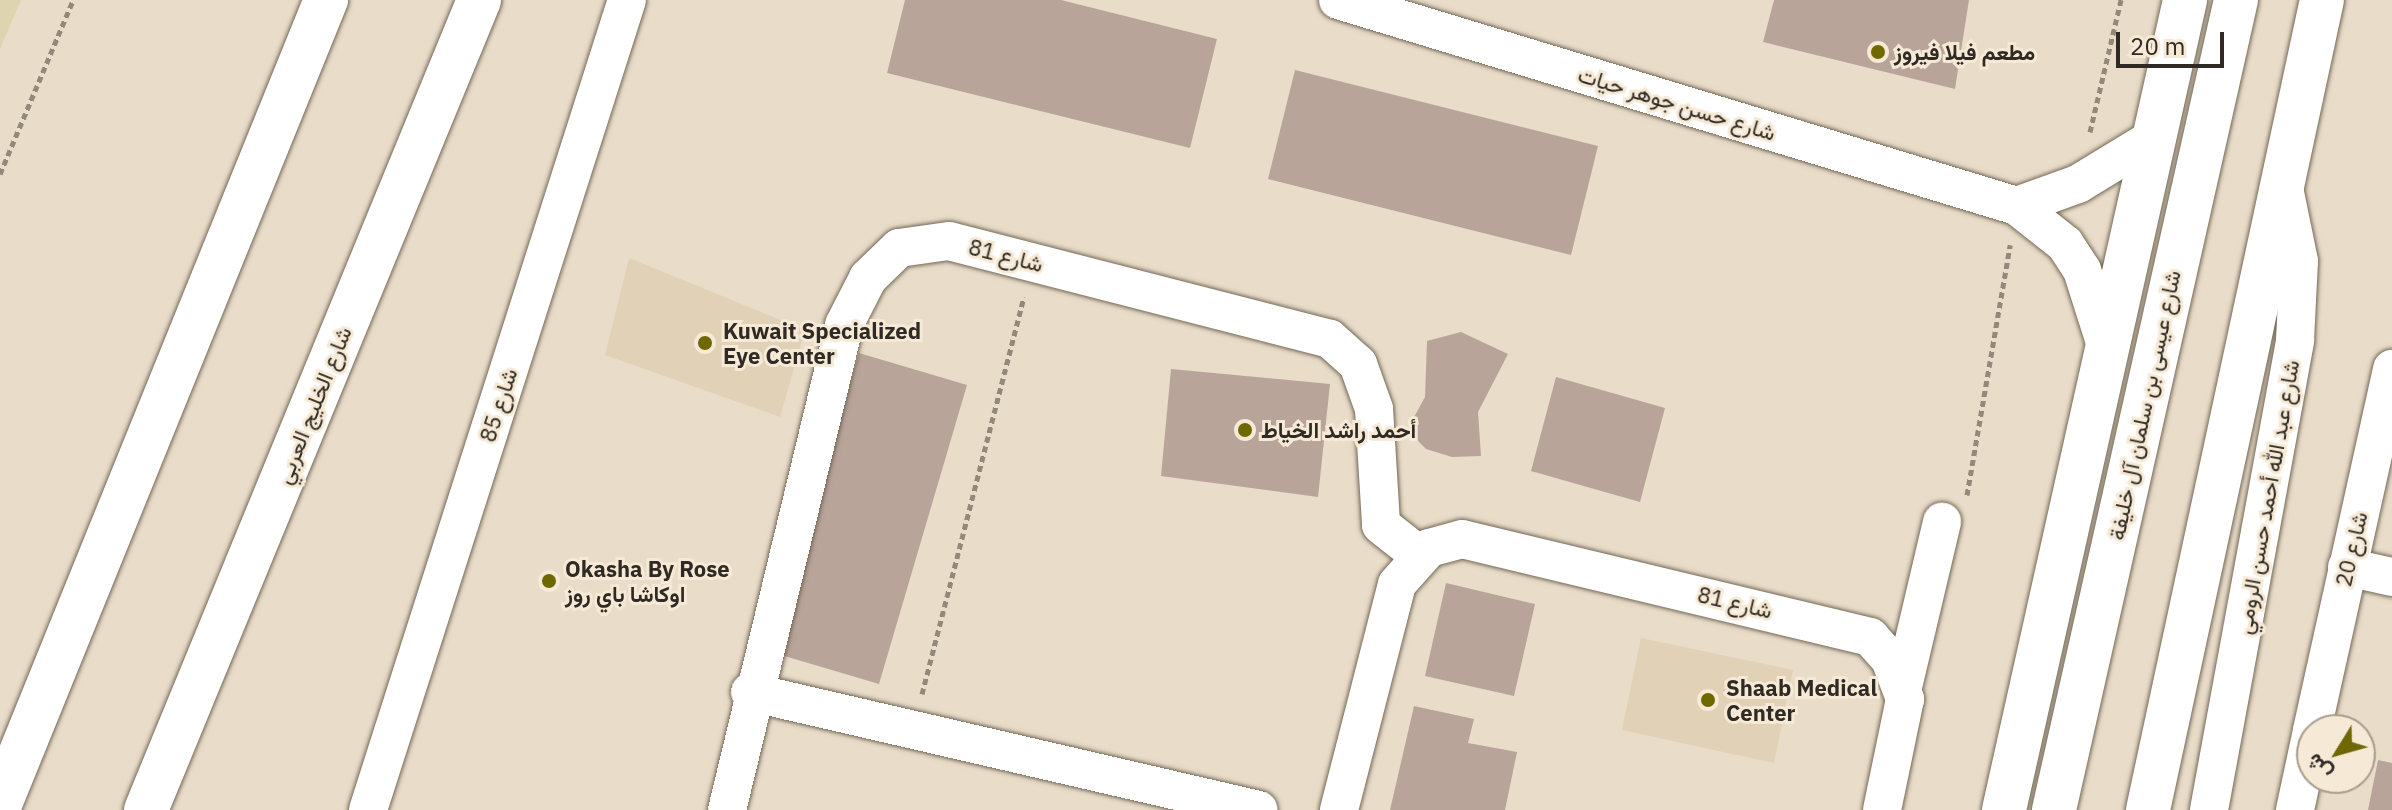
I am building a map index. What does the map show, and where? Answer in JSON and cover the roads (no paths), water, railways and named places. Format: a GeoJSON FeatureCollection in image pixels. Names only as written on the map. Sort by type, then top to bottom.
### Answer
{"type":"FeatureCollection","features":[{"type":"Feature","properties":{"kind":"main road"},"geometry":{"type":"LineString","coordinates":[[0,804],[326,0]]}},
{"type":"Feature","properties":{"kind":"main road","name":"شارع الخليج العربي"},"geometry":{"type":"LineString","coordinates":[[146,810],[479,0]]}},
{"type":"Feature","properties":{"kind":"main road"},"geometry":{"type":"LineString","coordinates":[[2004,810],[2185,0]]}},
{"type":"Feature","properties":{"kind":"main road","name":"شارع عيسى بن سلمان آل خليفة"},"geometry":{"type":"LineString","coordinates":[[2054,810],[2236,0]]}},
{"type":"Feature","properties":{"kind":"main road"},"geometry":{"type":"LineString","coordinates":[[2148,810],[2322,0]]}},
{"type":"Feature","properties":{"kind":"street","name":"شارع 85"},"geometry":{"type":"LineString","coordinates":[[368,810],[627,0]]}},
{"type":"Feature","properties":{"kind":"street","name":"شارع حسن جوهر حيات"},"geometry":{"type":"LineString","coordinates":[[1338,0],[2017,206],[2065,244],[2082,270],[2107,349]]}},
{"type":"Feature","properties":{"kind":"street"},"geometry":{"type":"LineString","coordinates":[[2017,206],[2078,184],[2155,137]]}},
{"type":"Feature","properties":{"kind":"street","name":"شارع عبد الله أحمد حسن الرومي"},"geometry":{"type":"LineString","coordinates":[[2209,810],[2295,340],[2299,261],[2283,183]]}},
{"type":"Feature","properties":{"kind":"street","name":"شارع 81"},"geometry":{"type":"LineString","coordinates":[[727,810],[750,692],[844,325],[868,278],[899,248],[923,240],[1033,262],[1330,339],[1345,349],[1374,409],[1381,525],[1419,555],[1462,539],[1855,629],[1881,647],[1903,687]]}},
{"type":"Feature","properties":{"kind":"street","name":"شارع 20"},"geometry":{"type":"LineString","coordinates":[[2316,714],[2392,369]]}},
{"type":"Feature","properties":{"kind":"street"},"geometry":{"type":"LineString","coordinates":[[1882,810],[1903,687],[1942,522]]}},
{"type":"Feature","properties":{"kind":"street"},"geometry":{"type":"LineString","coordinates":[[1339,810],[1390,600],[1419,555]]}},
{"type":"Feature","properties":{"kind":"street"},"geometry":{"type":"LineString","coordinates":[[2347,567],[2392,577]]}},
{"type":"Feature","properties":{"kind":"street"},"geometry":{"type":"LineString","coordinates":[[750,692],[1259,810]]}},
{"type":"Feature","properties":{"kind":"place","name":"مطعم فيلا فيروز"},"geometry":{"type":"Point","coordinates":[1878,52]}},
{"type":"Feature","properties":{"kind":"place","name":"Kuwait Specialized Eye Center"},"geometry":{"type":"Point","coordinates":[705,343]}},
{"type":"Feature","properties":{"kind":"place","name":"أحمد راشد الخياط"},"geometry":{"type":"Point","coordinates":[1245,430]}},
{"type":"Feature","properties":{"kind":"place","name":"Okasha By Rose اوكاشا باي روز"},"geometry":{"type":"Point","coordinates":[549,581]}},
{"type":"Feature","properties":{"kind":"place","name":"Shaab Medical Center"},"geometry":{"type":"Point","coordinates":[1708,700]}}]}
